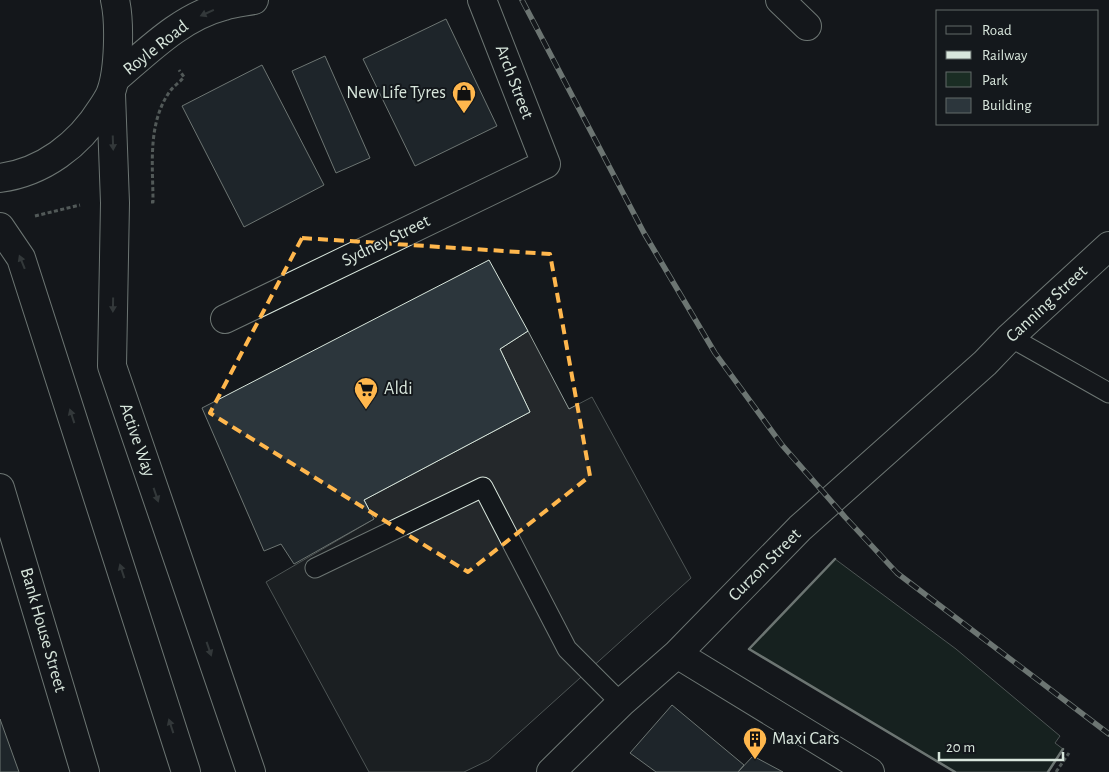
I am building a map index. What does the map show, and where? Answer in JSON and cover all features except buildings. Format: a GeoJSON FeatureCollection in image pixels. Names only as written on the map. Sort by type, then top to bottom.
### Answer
{"type":"FeatureCollection","features":[{"type":"Feature","properties":{"kind":"street","name":"Active Way"},"geometry":{"type":"LineString","coordinates":[[115,0],[118,15],[113,86],[115,203],[112,366],[251,772]]}},
{"type":"Feature","properties":{"kind":"street","name":"Royle Road"},"geometry":{"type":"LineString","coordinates":[[113,86],[160,41],[190,20],[223,6],[254,0]]}},
{"type":"Feature","properties":{"kind":"street","name":"Arch Street"},"geometry":{"type":"LineString","coordinates":[[482,0],[546,164]]}},
{"type":"Feature","properties":{"kind":"street"},"geometry":{"type":"LineString","coordinates":[[780,0],[807,26]]}},
{"type":"Feature","properties":{"kind":"street"},"geometry":{"type":"LineString","coordinates":[[0,178],[36,168],[68,149],[90,127],[113,86]]}},
{"type":"Feature","properties":{"kind":"street","name":"Sydney Street"},"geometry":{"type":"LineString","coordinates":[[225,319],[546,164]]}},
{"type":"Feature","properties":{"kind":"street"},"geometry":{"type":"LineString","coordinates":[[3,230],[21,258],[186,772]]}},
{"type":"Feature","properties":{"kind":"street","name":"Canning Street"},"geometry":{"type":"LineString","coordinates":[[985,363],[1109,246]]}},
{"type":"Feature","properties":{"kind":"street","name":"Curzon Street"},"geometry":{"type":"LineString","coordinates":[[551,772],[621,702],[677,654],[800,528],[985,363]]}},
{"type":"Feature","properties":{"kind":"street","name":"Bank House Street"},"geometry":{"type":"LineString","coordinates":[[0,488],[85,772]]}},
{"type":"Feature","properties":{"kind":"street"},"geometry":{"type":"LineString","coordinates":[[677,654],[870,772]]}},
{"type":"Feature","properties":{"kind":"lane"},"geometry":{"type":"LineString","coordinates":[[1010,338],[1109,392]]}},
{"type":"Feature","properties":{"kind":"lane"},"geometry":{"type":"LineString","coordinates":[[315,568],[483,487],[567,649],[621,702]]}},
{"type":"Feature","properties":{"kind":"path"},"geometry":{"type":"LineString","coordinates":[[3,230],[34,217],[83,204],[154,202],[153,134],[160,108],[171,90],[184,78]]}},
{"type":"Feature","properties":{"kind":"path"},"geometry":{"type":"LineString","coordinates":[[1056,772],[1069,753]]}},
{"type":"Feature","properties":{"kind":"highlighted area"},"geometry":{"type":"Polygon","coordinates":[[[302,238],[550,254],[590,476],[468,572],[210,413],[302,238]]]}},
{"type":"Feature","properties":{"kind":"green space"},"geometry":{"type":"Polygon","coordinates":[[[835,559],[956,649],[1060,736],[1055,743],[1063,749],[1048,772],[955,772],[749,649],[835,559]]]}},
{"type":"Feature","properties":{"kind":"shaded area"},"geometry":{"type":"Polygon","coordinates":[[[528,331],[569,409],[592,397],[691,578],[489,760],[464,772],[369,772],[266,582],[374,519],[364,500],[530,412],[500,349],[528,331]]]}},
{"type":"Feature","properties":{"kind":"railway"},"geometry":{"type":"LineString","coordinates":[[522,0],[644,233],[715,353],[782,445],[897,573],[1109,734]]}},
{"type":"Feature","properties":{"kind":"wall"},"geometry":{"type":"LineString","coordinates":[[835,559],[749,649],[955,772]]}},
{"type":"Feature","properties":{"kind":"wall"},"geometry":{"type":"LineString","coordinates":[[1048,772],[1063,749]]}},
{"type":"Feature","properties":{"kind":"place","name":"New Life Tyres"},"geometry":{"type":"Point","coordinates":[464,114]}},
{"type":"Feature","properties":{"kind":"place","name":"Aldi"},"geometry":{"type":"Point","coordinates":[366,410]}},
{"type":"Feature","properties":{"kind":"place","name":"Maxi Cars"},"geometry":{"type":"Point","coordinates":[755,760]}}]}
